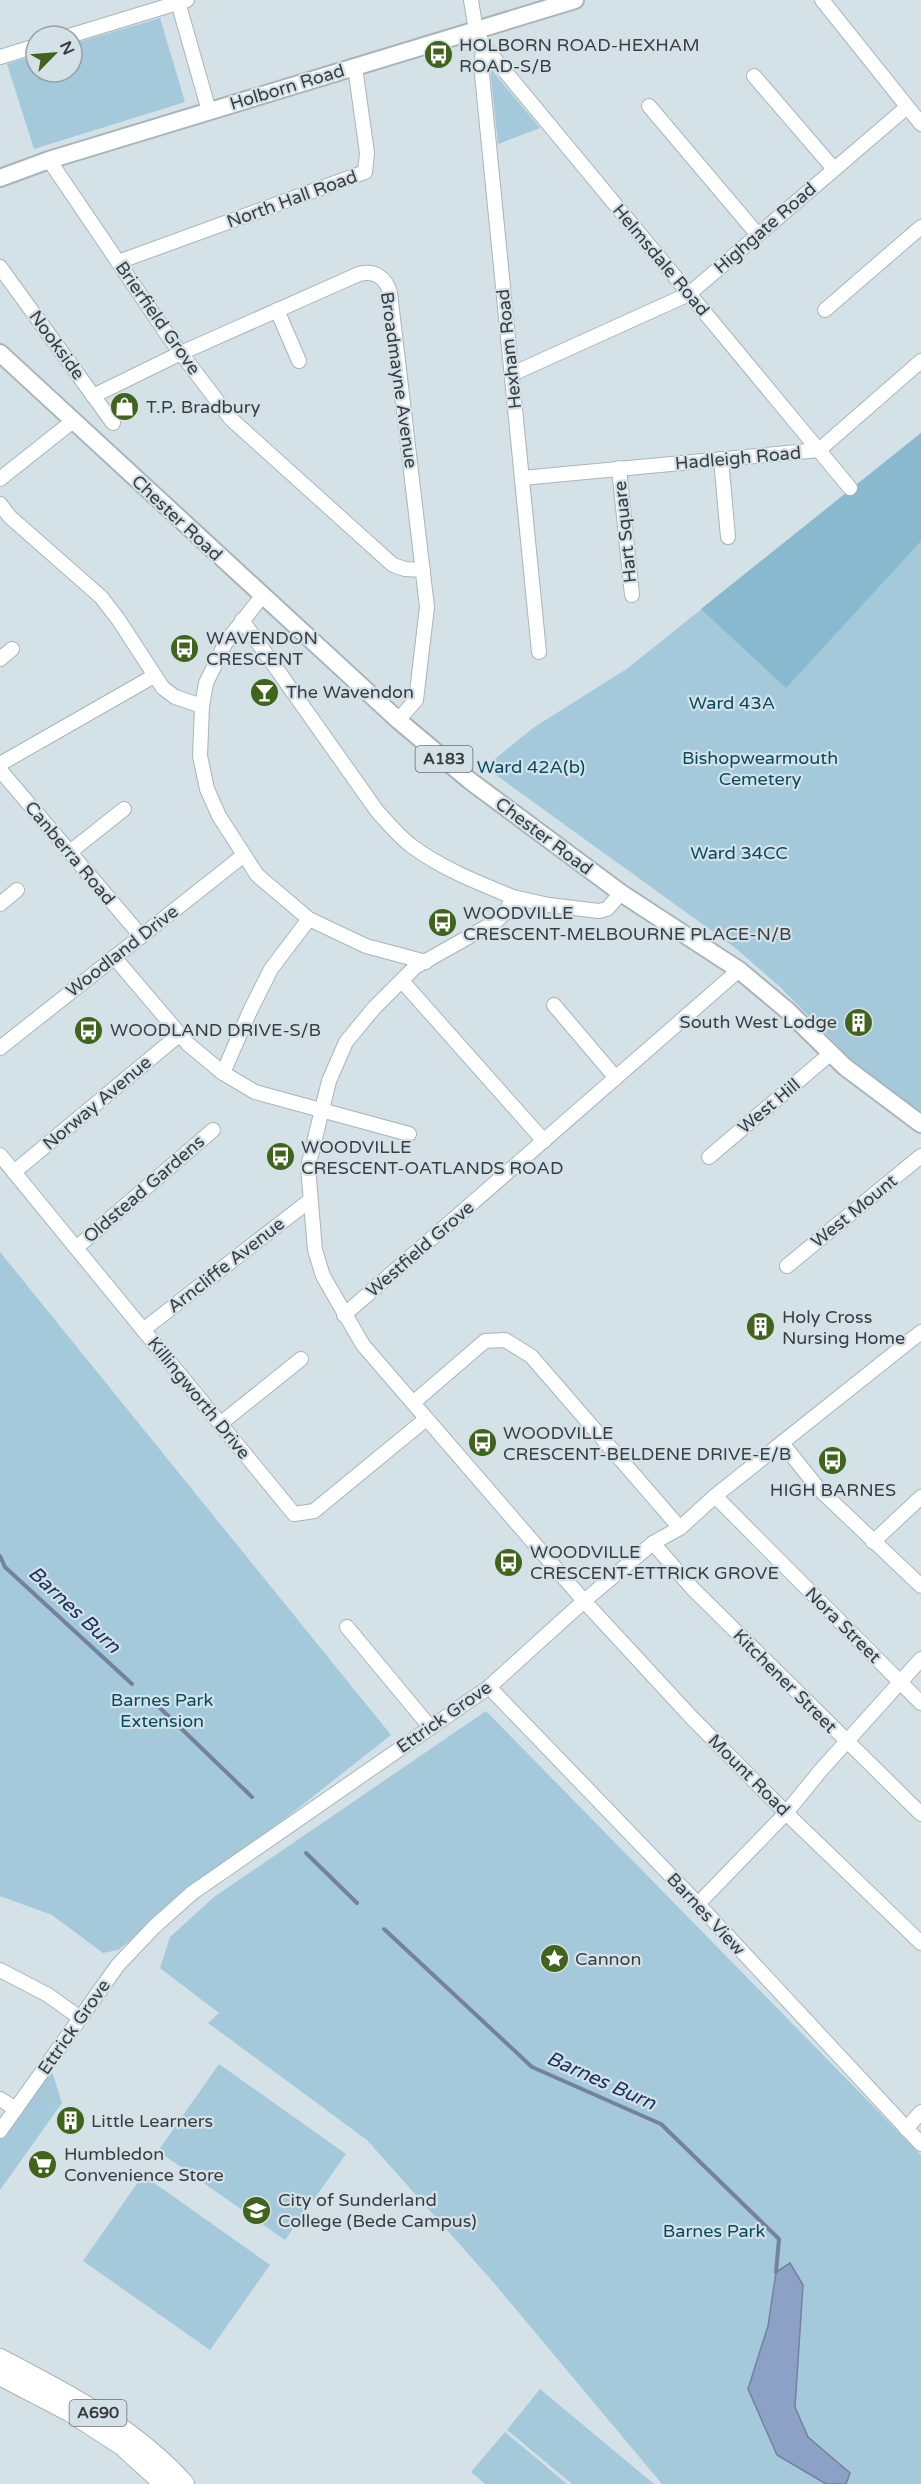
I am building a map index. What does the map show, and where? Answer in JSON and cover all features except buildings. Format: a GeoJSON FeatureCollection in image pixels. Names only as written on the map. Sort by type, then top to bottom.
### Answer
{"type":"FeatureCollection","features":[{"type":"Feature","properties":{"kind":"highway","name":"A690"},"geometry":{"type":"LineString","coordinates":[[0,2359],[86,2404],[138,2440],[184,2484]]}},
{"type":"Feature","properties":{"kind":"highway","name":"A690"},"geometry":{"type":"LineString","coordinates":[[0,2375],[71,2412],[122,2445],[165,2484]]}},
{"type":"Feature","properties":{"kind":"main road","name":"Holborn Road"},"geometry":{"type":"LineString","coordinates":[[0,178],[49,160],[575,0]]}},
{"type":"Feature","properties":{"kind":"main road","name":"Chester Road"},"geometry":{"type":"LineString","coordinates":[[0,353],[398,720],[469,780],[621,893],[740,970],[788,1011],[830,1054],[921,1124]]}},
{"type":"Feature","properties":{"kind":"street","name":"Helmsdale Road"},"geometry":{"type":"LineString","coordinates":[[471,0],[476,31],[484,46],[850,488]]}},
{"type":"Feature","properties":{"kind":"street"},"geometry":{"type":"LineString","coordinates":[[822,0],[921,124]]}},
{"type":"Feature","properties":{"kind":"street"},"geometry":{"type":"LineString","coordinates":[[84,31],[182,1],[209,111]]}},
{"type":"Feature","properties":{"kind":"street","name":"Hexham Road"},"geometry":{"type":"LineString","coordinates":[[484,46],[482,64],[539,652]]}},
{"type":"Feature","properties":{"kind":"street"},"geometry":{"type":"LineString","coordinates":[[0,57],[24,50]]}},
{"type":"Feature","properties":{"kind":"street","name":"North Hall Road"},"geometry":{"type":"LineString","coordinates":[[118,262],[365,172],[367,153],[355,67]]}},
{"type":"Feature","properties":{"kind":"street"},"geometry":{"type":"LineString","coordinates":[[754,76],[834,169]]}},
{"type":"Feature","properties":{"kind":"street"},"geometry":{"type":"LineString","coordinates":[[649,106],[758,235]]}},
{"type":"Feature","properties":{"kind":"street","name":"Highgate Road"},"geometry":{"type":"LineString","coordinates":[[512,374],[689,294],[907,107]]}},
{"type":"Feature","properties":{"kind":"street","name":"Brierfield Grove"},"geometry":{"type":"LineString","coordinates":[[49,160],[171,340],[231,418],[393,565],[405,569],[423,570]]}},
{"type":"Feature","properties":{"kind":"street"},"geometry":{"type":"LineString","coordinates":[[825,310],[921,227]]}},
{"type":"Feature","properties":{"kind":"street","name":"Nookside"},"geometry":{"type":"LineString","coordinates":[[0,267],[113,423]]}},
{"type":"Feature","properties":{"kind":"street","name":"Broadmayne Avenue"},"geometry":{"type":"LineString","coordinates":[[93,396],[159,364],[185,359],[195,347],[364,272],[381,277],[388,287],[427,607],[416,699],[398,720]]}},
{"type":"Feature","properties":{"kind":"street"},"geometry":{"type":"LineString","coordinates":[[277,310],[299,361]]}},
{"type":"Feature","properties":{"kind":"street"},"geometry":{"type":"LineString","coordinates":[[159,364],[171,340]]}},
{"type":"Feature","properties":{"kind":"street","name":"Hadleigh Road"},"geometry":{"type":"LineString","coordinates":[[522,478],[819,450],[921,362]]}},
{"type":"Feature","properties":{"kind":"street"},"geometry":{"type":"LineString","coordinates":[[0,480],[73,421]]}},
{"type":"Feature","properties":{"kind":"street"},"geometry":{"type":"LineString","coordinates":[[721,459],[728,537]]}},
{"type":"Feature","properties":{"kind":"street","name":"Hart Square"},"geometry":{"type":"LineString","coordinates":[[619,468],[632,595]]}},
{"type":"Feature","properties":{"kind":"street"},"geometry":{"type":"LineString","coordinates":[[0,504],[5,521],[101,597],[163,688],[175,697],[202,706]]}},
{"type":"Feature","properties":{"kind":"street"},"geometry":{"type":"LineString","coordinates":[[263,595],[242,620],[215,661],[206,682],[202,706],[200,756],[207,789],[219,816],[257,875],[309,919],[366,946],[426,962]]}},
{"type":"Feature","properties":{"kind":"street"},"geometry":{"type":"LineString","coordinates":[[242,620],[377,811],[412,847],[473,880],[513,897],[549,905],[599,911],[607,909],[621,893]]}},
{"type":"Feature","properties":{"kind":"street"},"geometry":{"type":"LineString","coordinates":[[0,659],[12,649]]}},
{"type":"Feature","properties":{"kind":"street"},"geometry":{"type":"LineString","coordinates":[[0,764],[154,676]]}},
{"type":"Feature","properties":{"kind":"street","name":"Canberra Road"},"geometry":{"type":"LineString","coordinates":[[0,770],[141,936]]}},
{"type":"Feature","properties":{"kind":"street"},"geometry":{"type":"LineString","coordinates":[[70,852],[124,808]]}},
{"type":"Feature","properties":{"kind":"street","name":"Woodland Drive"},"geometry":{"type":"LineString","coordinates":[[0,1048],[243,855]]}},
{"type":"Feature","properties":{"kind":"street"},"geometry":{"type":"LineString","coordinates":[[0,904],[17,890]]}},
{"type":"Feature","properties":{"kind":"street","name":"Mount Road"},"geometry":{"type":"LineString","coordinates":[[513,897],[503,915],[495,922],[416,967],[374,1008],[346,1042],[329,1081],[308,1167],[309,1201],[315,1250],[323,1276],[363,1345],[584,1601],[786,1813],[921,1943]]}},
{"type":"Feature","properties":{"kind":"street"},"geometry":{"type":"LineString","coordinates":[[223,1073],[271,969],[309,919]]}},
{"type":"Feature","properties":{"kind":"street"},"geometry":{"type":"LineString","coordinates":[[114,957],[188,1044],[223,1073],[255,1092],[409,1134]]}},
{"type":"Feature","properties":{"kind":"street","name":"Westfield Grove"},"geometry":{"type":"LineString","coordinates":[[344,1315],[740,970]]}},
{"type":"Feature","properties":{"kind":"street"},"geometry":{"type":"LineString","coordinates":[[402,981],[544,1141]]}},
{"type":"Feature","properties":{"kind":"street"},"geometry":{"type":"LineString","coordinates":[[554,1005],[616,1078]]}},
{"type":"Feature","properties":{"kind":"street","name":"Norway Avenue"},"geometry":{"type":"LineString","coordinates":[[14,1172],[180,1034]]}},
{"type":"Feature","properties":{"kind":"street","name":"West Hill"},"geometry":{"type":"LineString","coordinates":[[708,1157],[830,1054]]}},
{"type":"Feature","properties":{"kind":"street","name":"Oldstead Gardens"},"geometry":{"type":"LineString","coordinates":[[76,1248],[213,1131]]}},
{"type":"Feature","properties":{"kind":"street","name":"Killingworth Drive"},"geometry":{"type":"LineString","coordinates":[[0,1155],[294,1514],[314,1511],[426,1419]]}},
{"type":"Feature","properties":{"kind":"street","name":"West Mount"},"geometry":{"type":"LineString","coordinates":[[786,1266],[921,1156]]}},
{"type":"Feature","properties":{"kind":"street","name":"Arncliffe Avenue"},"geometry":{"type":"LineString","coordinates":[[143,1330],[309,1201]]}},
{"type":"Feature","properties":{"kind":"street","name":"Ettrick Grove"},"geometry":{"type":"LineString","coordinates":[[0,2131],[118,1965],[154,1927],[192,1893],[489,1687],[584,1601],[653,1543],[680,1528],[715,1496],[921,1332]]}},
{"type":"Feature","properties":{"kind":"street"},"geometry":{"type":"LineString","coordinates":[[414,1402],[485,1341],[505,1340],[531,1356],[680,1528]]}},
{"type":"Feature","properties":{"kind":"street"},"geometry":{"type":"LineString","coordinates":[[220,1424],[301,1359]]}},
{"type":"Feature","properties":{"kind":"street"},"geometry":{"type":"LineString","coordinates":[[782,1443],[818,1488],[921,1586]]}},
{"type":"Feature","properties":{"kind":"street","name":"Nora Street"},"geometry":{"type":"LineString","coordinates":[[715,1496],[921,1703]]}},
{"type":"Feature","properties":{"kind":"street"},"geometry":{"type":"LineString","coordinates":[[873,1542],[921,1497]]}},
{"type":"Feature","properties":{"kind":"street","name":"Kitchener Street"},"geometry":{"type":"LineString","coordinates":[[653,1543],[693,1589],[846,1743],[921,1814]]}},
{"type":"Feature","properties":{"kind":"street"},"geometry":{"type":"LineString","coordinates":[[347,1627],[430,1727]]}},
{"type":"Feature","properties":{"kind":"street"},"geometry":{"type":"LineString","coordinates":[[698,1904],[786,1813],[921,1659]]}},
{"type":"Feature","properties":{"kind":"street","name":"Barnes View"},"geometry":{"type":"LineString","coordinates":[[489,1687],[698,1904],[921,2144]]}},
{"type":"Feature","properties":{"kind":"street"},"geometry":{"type":"LineString","coordinates":[[0,1970],[48,1995],[80,2018]]}},
{"type":"Feature","properties":{"kind":"street"},"geometry":{"type":"LineString","coordinates":[[0,2099],[16,2109]]}},
{"type":"Feature","properties":{"kind":"street"},"geometry":{"type":"LineString","coordinates":[[906,2129],[921,2112]]}},
{"type":"Feature","properties":{"kind":"green space"},"geometry":{"type":"Polygon","coordinates":[[[160,18],[185,102],[34,149],[7,64],[24,59],[24,84],[84,84],[84,40],[160,18]]]}},
{"type":"Feature","properties":{"kind":"green space"},"geometry":{"type":"Polygon","coordinates":[[[490,68],[540,128],[498,144],[490,68]]]}},
{"type":"Feature","properties":{"kind":"green space","name":"Bishopwearmouth Cemetery"},"geometry":{"type":"Polygon","coordinates":[[[921,433],[921,1112],[859,1067],[780,987],[734,947],[485,767],[533,728],[628,668],[921,433]]]}},
{"type":"Feature","properties":{"kind":"green space","name":"Barnes Park Extension"},"geometry":{"type":"Polygon","coordinates":[[[0,1252],[391,1735],[118,1950],[103,1953],[52,1915],[0,1896],[0,1252]]]}},
{"type":"Feature","properties":{"kind":"green space","name":"Barnes Park"},"geometry":{"type":"Polygon","coordinates":[[[486,1711],[921,2155],[921,2484],[662,2484],[494,2283],[367,2140],[208,2023],[219,2013],[160,1968],[170,1937],[214,1897],[486,1711]]]}},
{"type":"Feature","properties":{"kind":"green space"},"geometry":{"type":"Polygon","coordinates":[[[49,2062],[62,2103],[0,2190],[0,2131],[49,2062]]]}},
{"type":"Feature","properties":{"kind":"green space"},"geometry":{"type":"Polygon","coordinates":[[[219,2064],[346,2154],[285,2240],[158,2151],[219,2064]]]}},
{"type":"Feature","properties":{"kind":"green space"},"geometry":{"type":"Polygon","coordinates":[[[143,2175],[270,2265],[210,2350],[83,2261],[143,2175]]]}},
{"type":"Feature","properties":{"kind":"green space"},"geometry":{"type":"Polygon","coordinates":[[[540,2389],[654,2484],[572,2484],[507,2430],[540,2389]]]}},
{"type":"Feature","properties":{"kind":"green space"},"geometry":{"type":"Polygon","coordinates":[[[505,2432],[567,2484],[485,2484],[471,2472],[505,2432]]]}},
{"type":"Feature","properties":{"kind":"shaded area"},"geometry":{"type":"Polygon","coordinates":[[[921,433],[921,541],[786,688],[701,609],[921,433]]]}},
{"type":"Feature","properties":{"kind":"shaded area"},"geometry":{"type":"Polygon","coordinates":[[[790,2263],[803,2285],[795,2407],[808,2437],[850,2473],[846,2484],[826,2484],[777,2455],[748,2389],[768,2326],[776,2272],[790,2263]]]}},
{"type":"Feature","properties":{"kind":"waterway","name":"Barnes Burn"},"geometry":{"type":"LineString","coordinates":[[0,1556],[5,1567],[132,1684]]}},
{"type":"Feature","properties":{"kind":"waterway"},"geometry":{"type":"LineString","coordinates":[[159,1707],[252,1797]]}},
{"type":"Feature","properties":{"kind":"waterway","name":"Barnes Burn"},"geometry":{"type":"LineString","coordinates":[[306,1853],[357,1903]]}},
{"type":"Feature","properties":{"kind":"waterway","name":"Barnes Burn"},"geometry":{"type":"LineString","coordinates":[[384,1929],[532,2067],[661,2124],[779,2239],[776,2272]]}},
{"type":"Feature","properties":{"kind":"place","name":"HOLBORN ROAD-HEXHAM ROAD-S/B"},"geometry":{"type":"Point","coordinates":[438,55]}},
{"type":"Feature","properties":{"kind":"place","name":"T.P. Bradbury"},"geometry":{"type":"Point","coordinates":[125,407]}},
{"type":"Feature","properties":{"kind":"place","name":"WAVENDON CRESCENT"},"geometry":{"type":"Point","coordinates":[185,648]}},
{"type":"Feature","properties":{"kind":"place","name":"The Wavendon"},"geometry":{"type":"Point","coordinates":[265,692]}},
{"type":"Feature","properties":{"kind":"place","name":"WOODVILLE CRESCENT-MELBOURNE PLACE-N/B"},"geometry":{"type":"Point","coordinates":[442,923]}},
{"type":"Feature","properties":{"kind":"place","name":"South West Lodge"},"geometry":{"type":"Point","coordinates":[858,1022]}},
{"type":"Feature","properties":{"kind":"place","name":"WOODLAND DRIVE-S/B"},"geometry":{"type":"Point","coordinates":[89,1030]}},
{"type":"Feature","properties":{"kind":"place","name":"WOODVILLE CRESCENT-OATLANDS ROAD"},"geometry":{"type":"Point","coordinates":[280,1157]}},
{"type":"Feature","properties":{"kind":"place","name":"Holy Cross Nursing Home"},"geometry":{"type":"Point","coordinates":[761,1327]}},
{"type":"Feature","properties":{"kind":"place","name":"WOODVILLE CRESCENT-BELDENE DRIVE-E/B"},"geometry":{"type":"Point","coordinates":[482,1443]}},
{"type":"Feature","properties":{"kind":"place","name":"HIGH BARNES"},"geometry":{"type":"Point","coordinates":[833,1461]}},
{"type":"Feature","properties":{"kind":"place","name":"WOODVILLE CRESCENT-ETTRICK GROVE"},"geometry":{"type":"Point","coordinates":[509,1562]}},
{"type":"Feature","properties":{"kind":"place","name":"Cannon"},"geometry":{"type":"Point","coordinates":[554,1959]}},
{"type":"Feature","properties":{"kind":"place","name":"Little Learners"},"geometry":{"type":"Point","coordinates":[70,2121]}},
{"type":"Feature","properties":{"kind":"place","name":"Humbledon Convenience Store"},"geometry":{"type":"Point","coordinates":[43,2164]}},
{"type":"Feature","properties":{"kind":"place","name":"City of Sunderland College (Bede Campus)"},"geometry":{"type":"Point","coordinates":[257,2210]}},
{"type":"Feature","properties":{"kind":"park label","name":"Ward 43A"},"geometry":{"type":"Point","coordinates":[732,703]}},
{"type":"Feature","properties":{"kind":"park label","name":"Ward 42A(b)"},"geometry":{"type":"Point","coordinates":[531,767]}},
{"type":"Feature","properties":{"kind":"park label","name":"Ward 34CC"},"geometry":{"type":"Point","coordinates":[739,853]}}]}
